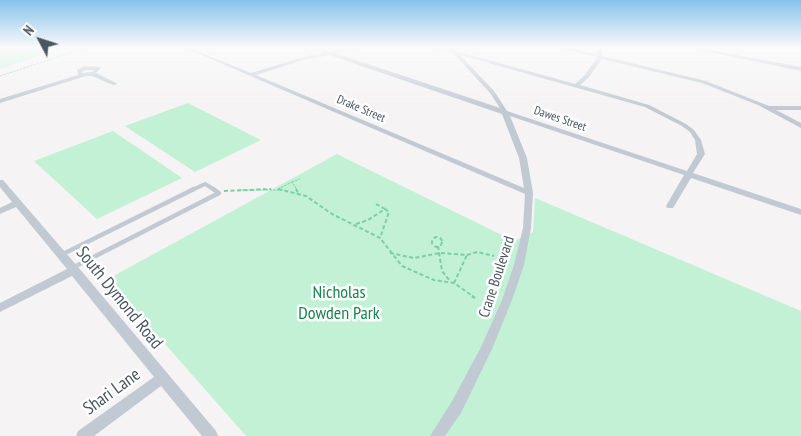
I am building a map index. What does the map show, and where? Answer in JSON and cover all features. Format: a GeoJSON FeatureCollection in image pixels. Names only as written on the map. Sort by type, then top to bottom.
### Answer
{"type":"FeatureCollection","features":[{"type":"Feature","properties":{"kind":"street","name":"Drake Street"},"geometry":{"type":"LineString","coordinates":[[233,67],[528,193]]}},
{"type":"Feature","properties":{"kind":"street"},"geometry":{"type":"LineString","coordinates":[[251,75],[275,67]]}},
{"type":"Feature","properties":{"kind":"street","name":"Dawes Street"},"geometry":{"type":"LineString","coordinates":[[373,67],[801,212]]}},
{"type":"Feature","properties":{"kind":"street","name":"Crane Boulevard"},"geometry":{"type":"LineString","coordinates":[[437,436],[456,408],[486,349],[507,300],[524,243],[528,193],[523,158],[505,112],[492,92],[469,67]]}},
{"type":"Feature","properties":{"kind":"street"},"geometry":{"type":"LineString","coordinates":[[513,67],[647,106],[692,131],[698,140],[701,154],[670,206]]}},
{"type":"Feature","properties":{"kind":"street"},"geometry":{"type":"LineString","coordinates":[[576,86],[594,67]]}},
{"type":"Feature","properties":{"kind":"street"},"geometry":{"type":"LineString","coordinates":[[645,67],[704,82],[769,108],[801,126]]}},
{"type":"Feature","properties":{"kind":"street"},"geometry":{"type":"LineString","coordinates":[[0,101],[81,76],[94,74],[116,84]]}},
{"type":"Feature","properties":{"kind":"street"},"geometry":{"type":"LineString","coordinates":[[769,108],[801,108]]}},
{"type":"Feature","properties":{"kind":"street","name":"South Dymond Road"},"geometry":{"type":"LineString","coordinates":[[0,182],[210,436]]}},
{"type":"Feature","properties":{"kind":"street"},"geometry":{"type":"LineString","coordinates":[[0,211],[18,204]]}},
{"type":"Feature","properties":{"kind":"street"},"geometry":{"type":"LineString","coordinates":[[0,308],[73,269]]}},
{"type":"Feature","properties":{"kind":"street","name":"Shari Lane"},"geometry":{"type":"LineString","coordinates":[[83,436],[162,378]]}},
{"type":"Feature","properties":{"kind":"lane"},"geometry":{"type":"LineString","coordinates":[[61,255],[205,184],[219,193],[73,269]]}},
{"type":"Feature","properties":{"kind":"path"},"geometry":{"type":"LineString","coordinates":[[0,76],[26,67]]}},
{"type":"Feature","properties":{"kind":"path"},"geometry":{"type":"LineString","coordinates":[[277,189],[300,179]]}},
{"type":"Feature","properties":{"kind":"path"},"geometry":{"type":"LineString","coordinates":[[292,182],[298,193]]}},
{"type":"Feature","properties":{"kind":"path"},"geometry":{"type":"LineString","coordinates":[[219,193],[252,189],[277,189],[306,196],[332,214],[380,238],[402,266],[434,280],[450,281],[475,298]]}},
{"type":"Feature","properties":{"kind":"path"},"geometry":{"type":"LineString","coordinates":[[376,204],[389,212],[380,238]]}},
{"type":"Feature","properties":{"kind":"path"},"geometry":{"type":"LineString","coordinates":[[355,224],[368,220],[385,209]]}},
{"type":"Feature","properties":{"kind":"path"},"geometry":{"type":"LineString","coordinates":[[437,238],[442,240],[442,244],[438,246],[432,245],[432,240],[437,238]]}},
{"type":"Feature","properties":{"kind":"path"},"geometry":{"type":"LineString","coordinates":[[438,246],[442,271],[450,281]]}},
{"type":"Feature","properties":{"kind":"path"},"geometry":{"type":"LineString","coordinates":[[390,253],[414,258],[440,253],[467,254],[485,252],[494,256]]}},
{"type":"Feature","properties":{"kind":"path"},"geometry":{"type":"LineString","coordinates":[[454,283],[467,254]]}},
{"type":"Feature","properties":{"kind":"green space"},"geometry":{"type":"Polygon","coordinates":[[[188,103],[261,140],[195,172],[125,126],[188,103]]]}},
{"type":"Feature","properties":{"kind":"green space"},"geometry":{"type":"Polygon","coordinates":[[[113,131],[182,178],[97,219],[34,161],[113,131]]]}},
{"type":"Feature","properties":{"kind":"green space","name":"Nicholas Dowden Park"},"geometry":{"type":"Polygon","coordinates":[[[337,154],[514,241],[533,232],[535,198],[801,311],[801,436],[246,436],[108,279],[337,154]]]}}]}
